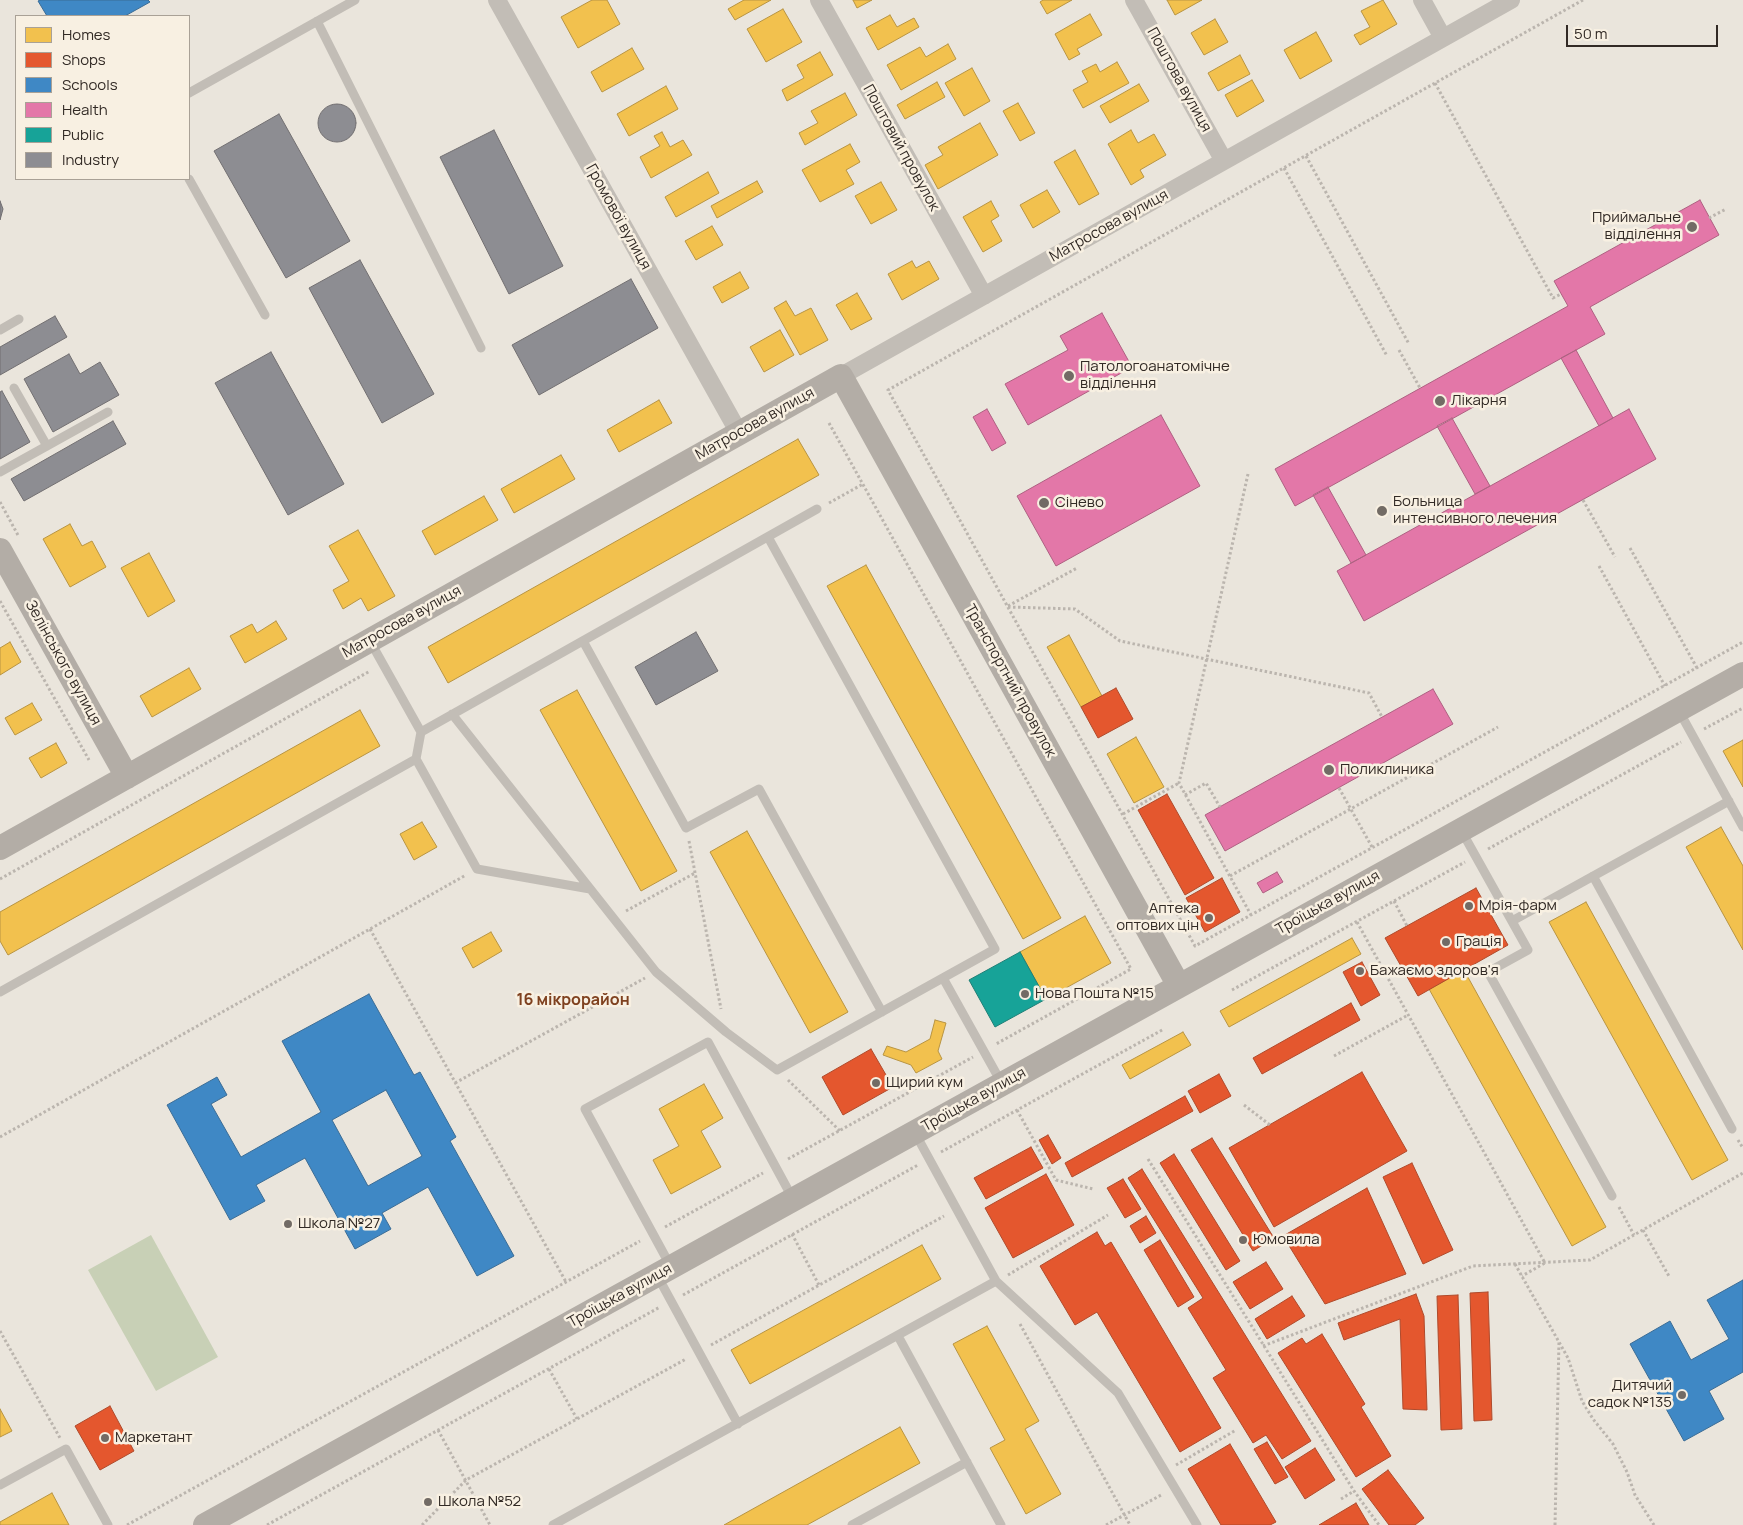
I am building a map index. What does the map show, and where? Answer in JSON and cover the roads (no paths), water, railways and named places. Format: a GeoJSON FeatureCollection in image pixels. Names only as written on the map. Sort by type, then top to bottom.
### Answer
{"type":"FeatureCollection","features":[{"type":"Feature","properties":{"kind":"street","name":"Громової вулиця"},"geometry":{"type":"LineString","coordinates":[[497,0],[739,433]]}},
{"type":"Feature","properties":{"kind":"street","name":"Поштовий провулок"},"geometry":{"type":"LineString","coordinates":[[819,0],[984,296]]}},
{"type":"Feature","properties":{"kind":"street","name":"Поштова вулиця"},"geometry":{"type":"LineString","coordinates":[[1134,0],[1224,161]]}},
{"type":"Feature","properties":{"kind":"street"},"geometry":{"type":"LineString","coordinates":[[1422,0],[1443,38]]}},
{"type":"Feature","properties":{"kind":"street","name":"Матросова вулиця"},"geometry":{"type":"LineString","coordinates":[[0,848],[1511,0]]}},
{"type":"Feature","properties":{"kind":"street","name":"Транспортний провулок"},"geometry":{"type":"LineString","coordinates":[[841,376],[1179,986]]}},
{"type":"Feature","properties":{"kind":"street","name":"Зелінського вулиця"},"geometry":{"type":"LineString","coordinates":[[0,550],[127,777]]}},
{"type":"Feature","properties":{"kind":"street","name":"Троїцька вулиця"},"geometry":{"type":"LineString","coordinates":[[205,1525],[1743,674]]}},
{"type":"Feature","properties":{"kind":"lane"},"geometry":{"type":"LineString","coordinates":[[190,91],[355,0]]}},
{"type":"Feature","properties":{"kind":"lane"},"geometry":{"type":"LineString","coordinates":[[317,21],[481,348]]}},
{"type":"Feature","properties":{"kind":"lane"},"geometry":{"type":"LineString","coordinates":[[190,180],[265,315]]}},
{"type":"Feature","properties":{"kind":"lane"},"geometry":{"type":"LineString","coordinates":[[0,330],[19,320]]}},
{"type":"Feature","properties":{"kind":"lane"},"geometry":{"type":"LineString","coordinates":[[14,388],[46,446]]}},
{"type":"Feature","properties":{"kind":"lane"},"geometry":{"type":"LineString","coordinates":[[0,472],[108,412]]}},
{"type":"Feature","properties":{"kind":"lane"},"geometry":{"type":"LineString","coordinates":[[421,732],[817,509]]}},
{"type":"Feature","properties":{"kind":"lane"},"geometry":{"type":"LineString","coordinates":[[452,714],[656,972],[726,1032],[777,1070],[995,949],[768,537]]}},
{"type":"Feature","properties":{"kind":"lane"},"geometry":{"type":"LineString","coordinates":[[369,641],[421,732],[416,759],[478,869],[590,889]]}},
{"type":"Feature","properties":{"kind":"lane"},"geometry":{"type":"LineString","coordinates":[[583,641],[686,828],[759,789],[882,1012]]}},
{"type":"Feature","properties":{"kind":"lane"},"geometry":{"type":"LineString","coordinates":[[1678,710],[1741,820]]}},
{"type":"Feature","properties":{"kind":"lane"},"geometry":{"type":"LineString","coordinates":[[0,992],[416,759]]}},
{"type":"Feature","properties":{"kind":"lane"},"geometry":{"type":"LineString","coordinates":[[1512,921],[1729,801]]}},
{"type":"Feature","properties":{"kind":"lane"},"geometry":{"type":"LineString","coordinates":[[1461,830],[1528,950],[1488,972],[1612,1196]]}},
{"type":"Feature","properties":{"kind":"lane"},"geometry":{"type":"LineString","coordinates":[[1593,876],[1732,1129]]}},
{"type":"Feature","properties":{"kind":"lane"},"geometry":{"type":"LineString","coordinates":[[943,978],[1002,1084]]}},
{"type":"Feature","properties":{"kind":"lane"},"geometry":{"type":"LineString","coordinates":[[738,1424],[671,1301],[653,1234],[585,1109],[708,1042],[794,1199]]}},
{"type":"Feature","properties":{"kind":"lane"},"geometry":{"type":"LineString","coordinates":[[915,1132],[996,1281],[1118,1393],[1197,1525]]}},
{"type":"Feature","properties":{"kind":"lane"},"geometry":{"type":"LineString","coordinates":[[553,1525],[996,1281]]}},
{"type":"Feature","properties":{"kind":"lane"},"geometry":{"type":"LineString","coordinates":[[898,1336],[1001,1525]]}},
{"type":"Feature","properties":{"kind":"lane"},"geometry":{"type":"LineString","coordinates":[[0,1485],[66,1449],[108,1525]]}},
{"type":"Feature","properties":{"kind":"lane"},"geometry":{"type":"LineString","coordinates":[[852,1525],[966,1462]]}},
{"type":"Feature","properties":{"kind":"place","name":"Приймальне відділення"},"geometry":{"type":"Point","coordinates":[1692,227]}},
{"type":"Feature","properties":{"kind":"place","name":"Патологоанатомічне відділення"},"geometry":{"type":"Point","coordinates":[1069,376]}},
{"type":"Feature","properties":{"kind":"place","name":"Лікарня"},"geometry":{"type":"Point","coordinates":[1440,401]}},
{"type":"Feature","properties":{"kind":"place","name":"Сінево"},"geometry":{"type":"Point","coordinates":[1044,503]}},
{"type":"Feature","properties":{"kind":"place","name":"Больница интенсивного лечения"},"geometry":{"type":"Point","coordinates":[1382,511]}},
{"type":"Feature","properties":{"kind":"place","name":"Поликлиника"},"geometry":{"type":"Point","coordinates":[1329,770]}},
{"type":"Feature","properties":{"kind":"place","name":"Мрія-фарм"},"geometry":{"type":"Point","coordinates":[1469,906]}},
{"type":"Feature","properties":{"kind":"place","name":"Аптека оптових цін"},"geometry":{"type":"Point","coordinates":[1209,918]}},
{"type":"Feature","properties":{"kind":"place","name":"Грація"},"geometry":{"type":"Point","coordinates":[1446,942]}},
{"type":"Feature","properties":{"kind":"place","name":"Бажаємо здоров'я"},"geometry":{"type":"Point","coordinates":[1360,971]}},
{"type":"Feature","properties":{"kind":"place","name":"Нова Пошта №15"},"geometry":{"type":"Point","coordinates":[1025,994]}},
{"type":"Feature","properties":{"kind":"place","name":"Щирий кум"},"geometry":{"type":"Point","coordinates":[876,1083]}},
{"type":"Feature","properties":{"kind":"place","name":"Школа №27"},"geometry":{"type":"Point","coordinates":[288,1224]}},
{"type":"Feature","properties":{"kind":"place","name":"Юмовила"},"geometry":{"type":"Point","coordinates":[1243,1240]}},
{"type":"Feature","properties":{"kind":"place","name":"Дитячий садок №135"},"geometry":{"type":"Point","coordinates":[1682,1395]}},
{"type":"Feature","properties":{"kind":"place","name":"Маркетант"},"geometry":{"type":"Point","coordinates":[105,1438]}},
{"type":"Feature","properties":{"kind":"place","name":"Школа №52"},"geometry":{"type":"Point","coordinates":[428,1502]}},
{"type":"Feature","properties":{"kind":"district","name":"16 мікрорайон"},"geometry":{"type":"Point","coordinates":[573,1001]}}]}
